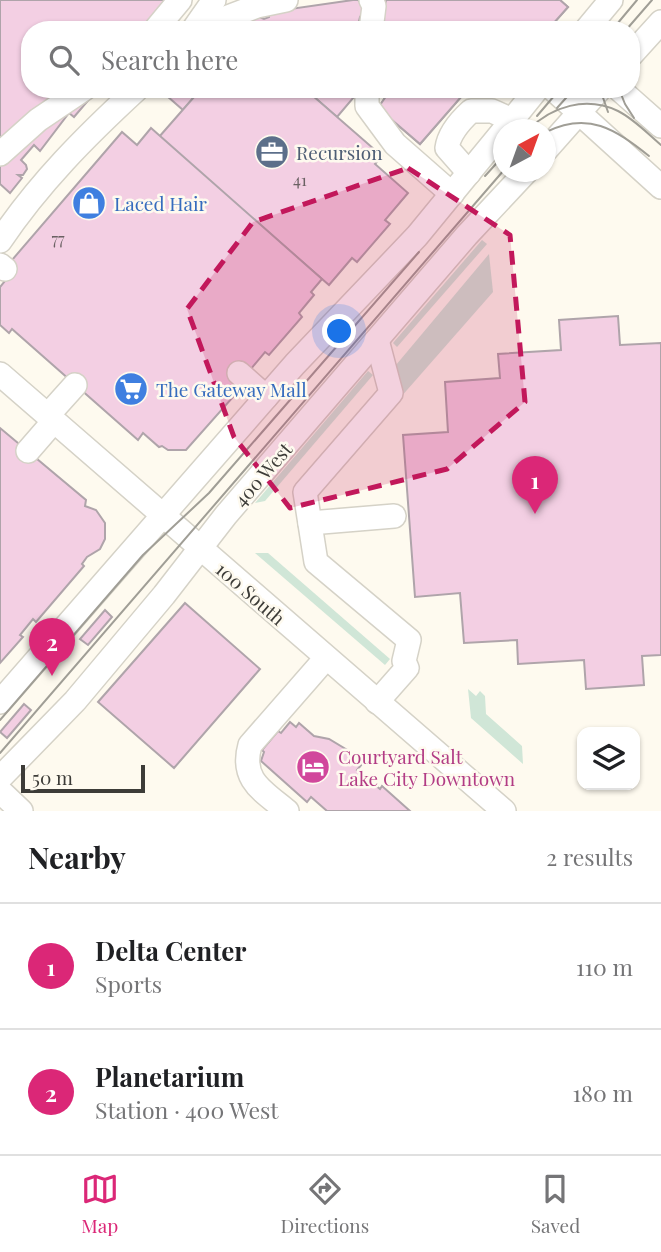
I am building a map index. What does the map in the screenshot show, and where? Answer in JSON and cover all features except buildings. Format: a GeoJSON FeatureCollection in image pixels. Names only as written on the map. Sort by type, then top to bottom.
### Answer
{"type":"FeatureCollection","features":[{"type":"Feature","properties":{"kind":"street"},"geometry":{"type":"LineString","coordinates":[[162,21],[180,0]]}},
{"type":"Feature","properties":{"kind":"street"},"geometry":{"type":"LineString","coordinates":[[199,21],[214,0]]}},
{"type":"Feature","properties":{"kind":"street"},"geometry":{"type":"LineString","coordinates":[[216,21],[286,0]]}},
{"type":"Feature","properties":{"kind":"street"},"geometry":{"type":"LineString","coordinates":[[371,0],[374,6],[372,21]]}},
{"type":"Feature","properties":{"kind":"street"},"geometry":{"type":"LineString","coordinates":[[594,21],[611,0]]}},
{"type":"Feature","properties":{"kind":"street"},"geometry":{"type":"LineString","coordinates":[[640,45],[661,22]]}},
{"type":"Feature","properties":{"kind":"street"},"geometry":{"type":"LineString","coordinates":[[0,154],[38,120],[71,98]]}},
{"type":"Feature","properties":{"kind":"street"},"geometry":{"type":"LineString","coordinates":[[0,241],[67,156],[128,98]]}},
{"type":"Feature","properties":{"kind":"street"},"geometry":{"type":"LineString","coordinates":[[367,98],[367,106],[395,144],[452,194]]}},
{"type":"Feature","properties":{"kind":"street"},"geometry":{"type":"LineString","coordinates":[[513,119],[530,98]]}},
{"type":"Feature","properties":{"kind":"street"},"geometry":{"type":"LineString","coordinates":[[563,98],[661,187]]}},
{"type":"Feature","properties":{"kind":"street"},"geometry":{"type":"LineString","coordinates":[[556,138],[592,98]]}},
{"type":"Feature","properties":{"kind":"street"},"geometry":{"type":"LineString","coordinates":[[630,98],[661,126]]}},
{"type":"Feature","properties":{"kind":"street"},"geometry":{"type":"LineString","coordinates":[[469,173],[447,148],[448,138],[471,111],[492,111],[500,119]]}},
{"type":"Feature","properties":{"kind":"street"},"geometry":{"type":"LineString","coordinates":[[0,702],[266,397],[386,270],[493,144]]}},
{"type":"Feature","properties":{"kind":"street","name":"400 West"},"geometry":{"type":"LineString","coordinates":[[0,778],[75,701],[200,548],[377,340],[517,182]]}},
{"type":"Feature","properties":{"kind":"street"},"geometry":{"type":"LineString","coordinates":[[377,340],[391,393],[305,492],[316,562],[409,640],[404,661],[407,668],[377,702]]}},
{"type":"Feature","properties":{"kind":"street"},"geometry":{"type":"LineString","coordinates":[[239,373],[266,397]]}},
{"type":"Feature","properties":{"kind":"street","name":"100 South"},"geometry":{"type":"LineString","coordinates":[[0,374],[504,811]]}},
{"type":"Feature","properties":{"kind":"street"},"geometry":{"type":"LineString","coordinates":[[28,451],[75,384]]}},
{"type":"Feature","properties":{"kind":"street"},"geometry":{"type":"LineString","coordinates":[[310,523],[394,516]]}},
{"type":"Feature","properties":{"kind":"street"},"geometry":{"type":"LineString","coordinates":[[287,811],[252,781],[247,768],[247,756],[250,745],[326,658]]}},
{"type":"Feature","properties":{"kind":"street"},"geometry":{"type":"LineString","coordinates":[[0,791],[21,811]]}},
{"type":"Feature","properties":{"kind":"highlighted area"},"geometry":{"type":"Polygon","coordinates":[[[408,168],[510,235],[525,402],[447,469],[290,508],[234,437],[187,309],[253,222],[408,168]]]}},
{"type":"Feature","properties":{"kind":"green space"},"geometry":{"type":"Polygon","coordinates":[[[482,240],[487,244],[397,347],[393,343],[482,240]]]}},
{"type":"Feature","properties":{"kind":"green space"},"geometry":{"type":"Polygon","coordinates":[[[489,254],[493,292],[400,398],[396,365],[489,254]]]}},
{"type":"Feature","properties":{"kind":"green space"},"geometry":{"type":"Polygon","coordinates":[[[368,371],[373,375],[265,501],[255,503],[368,371]]]}},
{"type":"Feature","properties":{"kind":"green space"},"geometry":{"type":"Polygon","coordinates":[[[255,553],[268,553],[390,659],[385,665],[255,553]]]}},
{"type":"Feature","properties":{"kind":"green space"},"geometry":{"type":"Polygon","coordinates":[[[468,689],[476,696],[480,691],[485,696],[486,714],[522,746],[523,764],[471,718],[468,689]]]}},
{"type":"Feature","properties":{"kind":"tram line"},"geometry":{"type":"LineString","coordinates":[[620,21],[637,0]]}},
{"type":"Feature","properties":{"kind":"tram line"},"geometry":{"type":"LineString","coordinates":[[634,21],[652,0]]}},
{"type":"Feature","properties":{"kind":"tram line"},"geometry":{"type":"LineString","coordinates":[[537,116],[552,98]]}},
{"type":"Feature","properties":{"kind":"tram line"},"geometry":{"type":"LineString","coordinates":[[557,108],[566,98]]}},
{"type":"Feature","properties":{"kind":"tram line"},"geometry":{"type":"LineString","coordinates":[[603,98],[608,112]]}},
{"type":"Feature","properties":{"kind":"tram line"},"geometry":{"type":"LineString","coordinates":[[623,98],[634,118]]}},
{"type":"Feature","properties":{"kind":"tram line"},"geometry":{"type":"LineString","coordinates":[[542,119],[559,109],[594,104],[624,114],[661,145]]}},
{"type":"Feature","properties":{"kind":"tram line"},"geometry":{"type":"LineString","coordinates":[[556,128],[575,123],[600,126],[613,131],[649,156]]}},
{"type":"Feature","properties":{"kind":"tram line"},"geometry":{"type":"LineString","coordinates":[[485,176],[493,167]]}},
{"type":"Feature","properties":{"kind":"tram line"},"geometry":{"type":"LineString","coordinates":[[0,753],[494,182]]}},
{"type":"Feature","properties":{"kind":"tram line"},"geometry":{"type":"LineString","coordinates":[[0,720],[143,555],[209,493],[419,252]]}},
{"type":"Feature","properties":{"kind":"place","name":"Recursion"},"geometry":{"type":"Point","coordinates":[272,152]}},
{"type":"Feature","properties":{"kind":"place","name":"Laced Hair"},"geometry":{"type":"Point","coordinates":[89,203]}},
{"type":"Feature","properties":{"kind":"place","name":"The Gateway Mall"},"geometry":{"type":"Point","coordinates":[131,389]}},
{"type":"Feature","properties":{"kind":"place","name":"Delta Center"},"geometry":{"type":"Point","coordinates":[535,514]}},
{"type":"Feature","properties":{"kind":"place","name":"Planetarium"},"geometry":{"type":"Point","coordinates":[52,676]}},
{"type":"Feature","properties":{"kind":"place","name":"Courtyard Salt Lake City Downtown"},"geometry":{"type":"Point","coordinates":[313,767]}}]}
